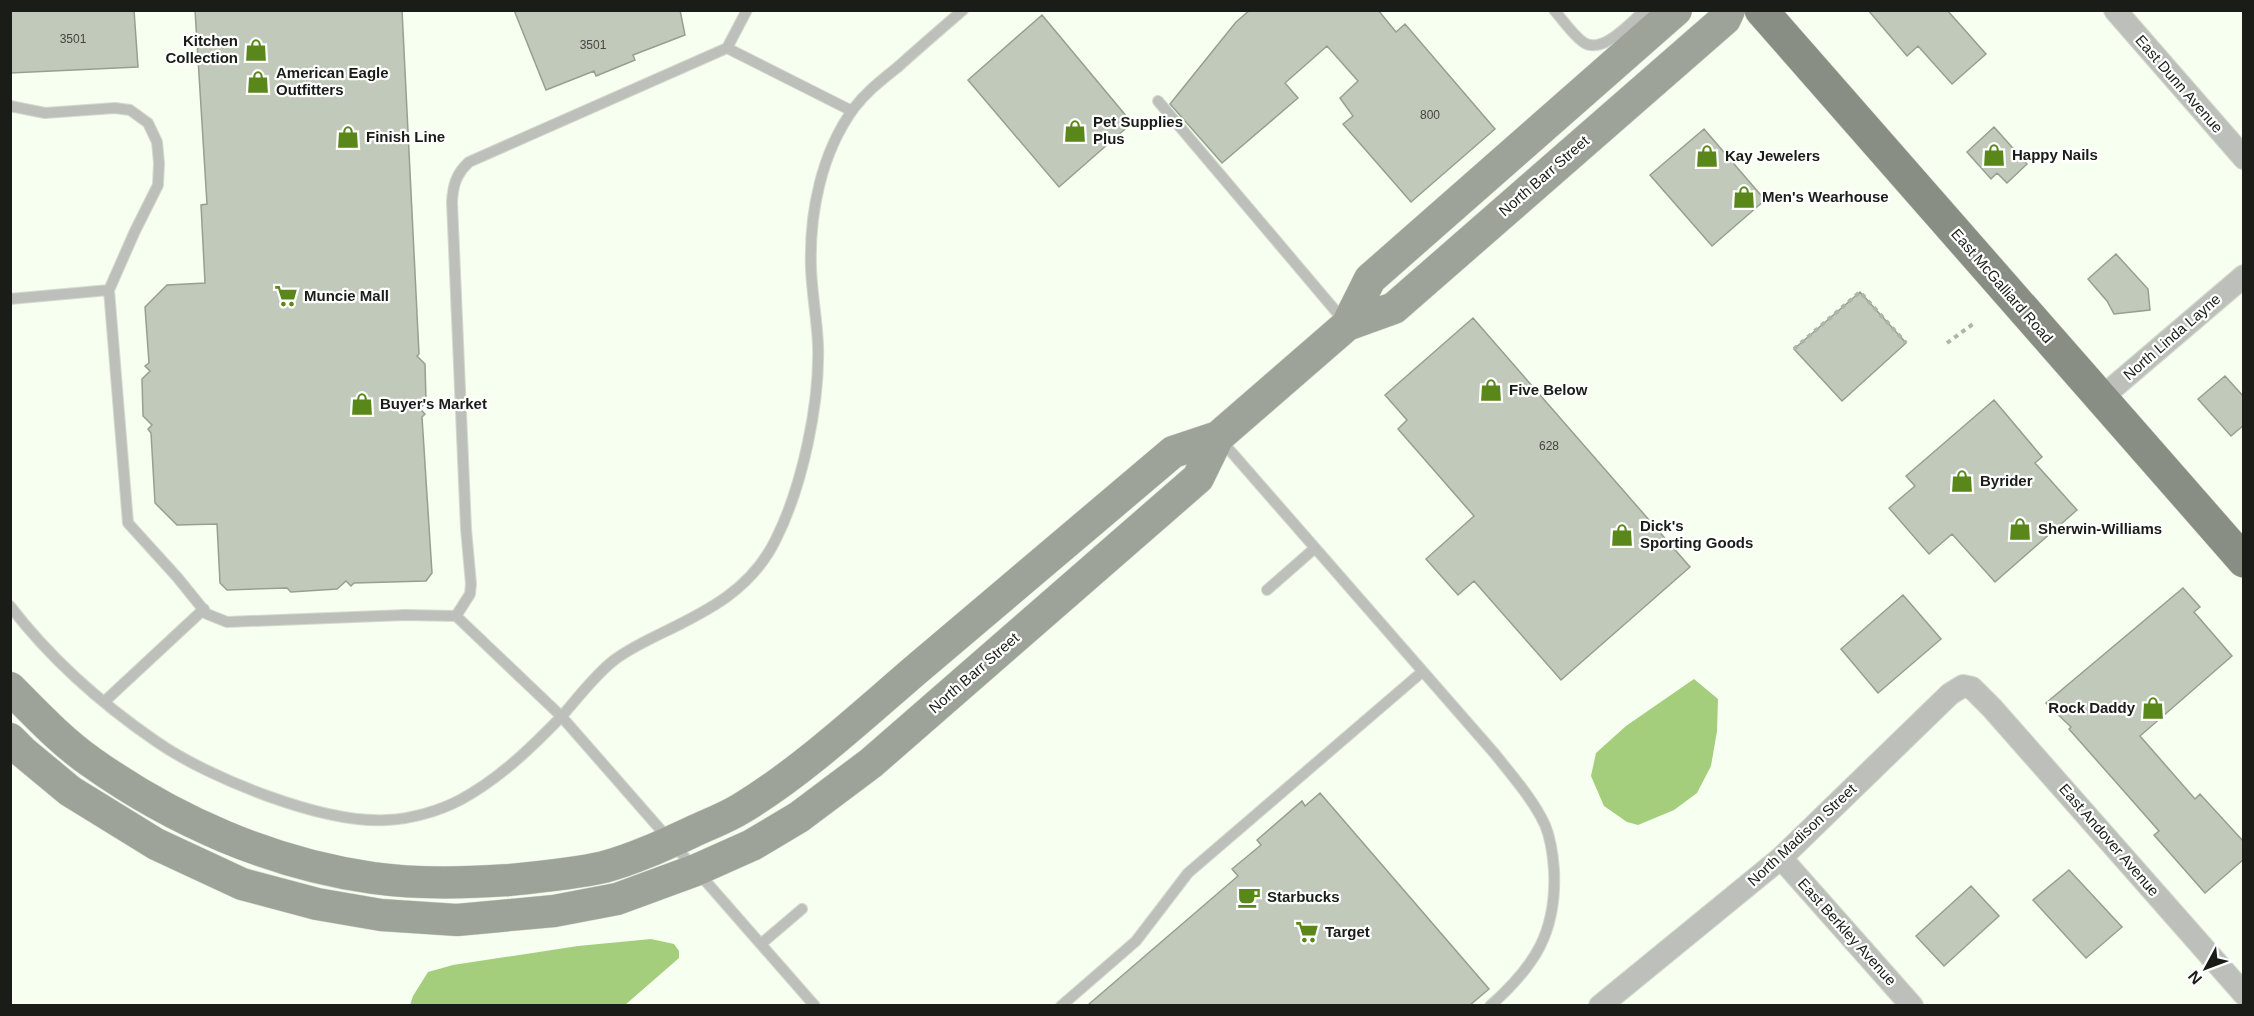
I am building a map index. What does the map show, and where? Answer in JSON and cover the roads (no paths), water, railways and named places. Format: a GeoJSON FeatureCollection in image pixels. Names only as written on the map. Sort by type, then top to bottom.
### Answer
{"type":"FeatureCollection","features":[{"type":"Feature","properties":{"kind":"main road","name":"East McGalliard Road"},"geometry":{"type":"LineString","coordinates":[[1761,10],[2244,561]]}},
{"type":"Feature","properties":{"kind":"street","name":"North Barr Street"},"geometry":{"type":"LineString","coordinates":[[1347,325],[1370,279],[1676,10]]}},
{"type":"Feature","properties":{"kind":"street","name":"North Barr Street"},"geometry":{"type":"LineString","coordinates":[[28,743],[90,761],[137,792],[182,817],[224,836],[289,861],[350,875],[377,879],[448,882],[549,876],[605,867],[672,842],[741,809],[771,788],[855,722],[1173,452],[1218,437],[1347,325],[1394,308],[1725,19],[1729,10]]}},
{"type":"Feature","properties":{"kind":"street","name":"East Dunn Avenue"},"geometry":{"type":"LineString","coordinates":[[2115,10],[2244,158]]}},
{"type":"Feature","properties":{"kind":"street","name":"North Linda Layne"},"geometry":{"type":"LineString","coordinates":[[2101,398],[2244,276]]}},
{"type":"Feature","properties":{"kind":"street","name":"North Barr Street"},"geometry":{"type":"LineString","coordinates":[[28,743],[70,791],[156,844],[242,884],[317,904],[381,915],[457,920],[554,911],[617,899],[696,870],[752,845],[790,823],[871,764],[1198,478],[1218,437]]}},
{"type":"Feature","properties":{"kind":"street","name":"North Madison Street"},"geometry":{"type":"LineString","coordinates":[[1600,1005],[1781,858],[1950,694],[1963,686],[1972,688]]}},
{"type":"Feature","properties":{"kind":"street"},"geometry":{"type":"LineString","coordinates":[[10,688],[28,743]]}},
{"type":"Feature","properties":{"kind":"street","name":"East Andover Avenue"},"geometry":{"type":"LineString","coordinates":[[1972,688],[2244,994]]}},
{"type":"Feature","properties":{"kind":"street","name":"East Berkley Avenue"},"geometry":{"type":"LineString","coordinates":[[1781,858],[1912,1005]]}},
{"type":"Feature","properties":{"kind":"lane"},"geometry":{"type":"LineString","coordinates":[[456,616],[470,594],[471,584],[466,529],[452,202],[453,188],[459,171],[469,162],[727,48],[747,10]]}},
{"type":"Feature","properties":{"kind":"lane"},"geometry":{"type":"LineString","coordinates":[[10,606],[39,640],[105,701],[160,744],[215,774],[267,796],[338,816],[363,819],[397,818],[438,810],[460,800],[501,774],[617,658],[707,611],[744,585],[759,568],[775,543],[794,494],[806,448],[815,397],[818,348],[811,270],[812,218],[817,192],[833,147],[852,111],[868,92],[963,10]]}},
{"type":"Feature","properties":{"kind":"lane"},"geometry":{"type":"LineString","coordinates":[[1554,10],[1583,43],[1594,46],[1609,41],[1645,10]]}},
{"type":"Feature","properties":{"kind":"lane"},"geometry":{"type":"LineString","coordinates":[[727,48],[852,111]]}},
{"type":"Feature","properties":{"kind":"lane"},"geometry":{"type":"LineString","coordinates":[[1158,101],[1347,325]]}},
{"type":"Feature","properties":{"kind":"lane"},"geometry":{"type":"LineString","coordinates":[[10,106],[45,113],[115,108],[130,110],[148,123],[157,142],[158,185],[109,290],[128,523],[207,614],[227,622],[405,615],[456,616],[561,716],[815,1005]]}},
{"type":"Feature","properties":{"kind":"lane"},"geometry":{"type":"LineString","coordinates":[[10,299],[109,290]]}},
{"type":"Feature","properties":{"kind":"lane"},"geometry":{"type":"LineString","coordinates":[[1218,437],[1525,791],[1546,827],[1553,854],[1555,891],[1551,921],[1535,955],[1520,977],[1490,1005]]}},
{"type":"Feature","properties":{"kind":"lane"},"geometry":{"type":"LineString","coordinates":[[1267,590],[1315,548]]}},
{"type":"Feature","properties":{"kind":"lane"},"geometry":{"type":"LineString","coordinates":[[105,701],[204,609]]}},
{"type":"Feature","properties":{"kind":"lane"},"geometry":{"type":"LineString","coordinates":[[1061,1005],[1136,941],[1188,873],[1422,672]]}},
{"type":"Feature","properties":{"kind":"lane"},"geometry":{"type":"LineString","coordinates":[[761,944],[802,909]]}},
{"type":"Feature","properties":{"kind":"place","name":"Kitchen Collection"},"geometry":{"type":"Point","coordinates":[256,50]}},
{"type":"Feature","properties":{"kind":"place","name":"American Eagle Outfitters"},"geometry":{"type":"Point","coordinates":[258,82]}},
{"type":"Feature","properties":{"kind":"place","name":"Pet Supplies Plus"},"geometry":{"type":"Point","coordinates":[1075,131]}},
{"type":"Feature","properties":{"kind":"place","name":"Finish Line"},"geometry":{"type":"Point","coordinates":[348,137]}},
{"type":"Feature","properties":{"kind":"place","name":"Happy Nails"},"geometry":{"type":"Point","coordinates":[1994,155]}},
{"type":"Feature","properties":{"kind":"place","name":"Kay Jewelers"},"geometry":{"type":"Point","coordinates":[1707,156]}},
{"type":"Feature","properties":{"kind":"place","name":"Men's Wearhouse"},"geometry":{"type":"Point","coordinates":[1744,197]}},
{"type":"Feature","properties":{"kind":"place","name":"Muncie Mall"},"geometry":{"type":"Point","coordinates":[286,296]}},
{"type":"Feature","properties":{"kind":"place","name":"Five Below"},"geometry":{"type":"Point","coordinates":[1491,390]}},
{"type":"Feature","properties":{"kind":"place","name":"Buyer's Market"},"geometry":{"type":"Point","coordinates":[362,404]}},
{"type":"Feature","properties":{"kind":"place","name":"Byrider"},"geometry":{"type":"Point","coordinates":[1962,481]}},
{"type":"Feature","properties":{"kind":"place","name":"Sherwin-Williams"},"geometry":{"type":"Point","coordinates":[2020,529]}},
{"type":"Feature","properties":{"kind":"place","name":"Dick's Sporting Goods"},"geometry":{"type":"Point","coordinates":[1622,535]}},
{"type":"Feature","properties":{"kind":"place","name":"Rock Daddy"},"geometry":{"type":"Point","coordinates":[2153,708]}},
{"type":"Feature","properties":{"kind":"place","name":"Starbucks"},"geometry":{"type":"Point","coordinates":[1249,897]}},
{"type":"Feature","properties":{"kind":"place","name":"Target"},"geometry":{"type":"Point","coordinates":[1307,932]}}]}
